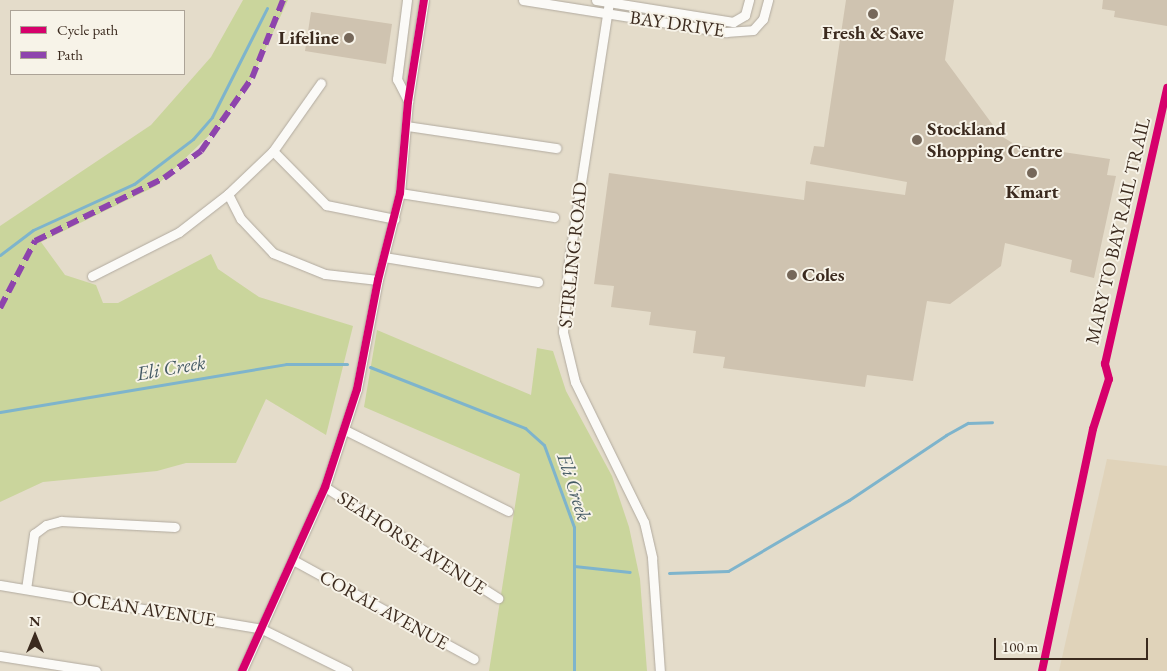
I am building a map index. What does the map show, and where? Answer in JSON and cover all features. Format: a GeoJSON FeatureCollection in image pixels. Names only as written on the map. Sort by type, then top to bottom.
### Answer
{"type":"FeatureCollection","features":[{"type":"Feature","properties":{"kind":"street"},"geometry":{"type":"LineString","coordinates":[[407,0],[396,79],[408,102]]}},
{"type":"Feature","properties":{"kind":"street"},"geometry":{"type":"LineString","coordinates":[[242,671],[325,487],[345,430],[378,280],[395,219],[400,193],[408,102],[424,0]]}},
{"type":"Feature","properties":{"kind":"street","name":"BAY DRIVE"},"geometry":{"type":"LineString","coordinates":[[523,0],[608,14],[743,32],[763,19],[768,0]]}},
{"type":"Feature","properties":{"kind":"street","name":"BAY DRIVE"},"geometry":{"type":"LineString","coordinates":[[596,0],[724,22],[740,20],[749,0]]}},
{"type":"Feature","properties":{"kind":"street","name":"STIRLING ROAD"},"geometry":{"type":"LineString","coordinates":[[610,2],[568,267],[563,332],[575,382],[644,522],[652,558],[660,671]]}},
{"type":"Feature","properties":{"kind":"street"},"geometry":{"type":"LineString","coordinates":[[92,276],[179,232],[228,194],[273,151],[321,83]]}},
{"type":"Feature","properties":{"kind":"street"},"geometry":{"type":"LineString","coordinates":[[407,126],[556,148]]}},
{"type":"Feature","properties":{"kind":"street"},"geometry":{"type":"LineString","coordinates":[[273,151],[326,205],[395,219]]}},
{"type":"Feature","properties":{"kind":"street"},"geometry":{"type":"LineString","coordinates":[[400,193],[554,217]]}},
{"type":"Feature","properties":{"kind":"street"},"geometry":{"type":"LineString","coordinates":[[228,194],[241,219],[273,253],[325,274],[378,280]]}},
{"type":"Feature","properties":{"kind":"street"},"geometry":{"type":"LineString","coordinates":[[384,258],[538,282]]}},
{"type":"Feature","properties":{"kind":"street"},"geometry":{"type":"LineString","coordinates":[[345,430],[508,511]]}},
{"type":"Feature","properties":{"kind":"street","name":"SEAHORSE AVENUE"},"geometry":{"type":"LineString","coordinates":[[325,487],[498,598]]}},
{"type":"Feature","properties":{"kind":"street"},"geometry":{"type":"LineString","coordinates":[[26,590],[34,534],[46,525],[61,522],[175,527]]}},
{"type":"Feature","properties":{"kind":"street","name":"CORAL AVENUE"},"geometry":{"type":"LineString","coordinates":[[293,560],[474,659]]}},
{"type":"Feature","properties":{"kind":"street","name":"OCEAN AVENUE"},"geometry":{"type":"LineString","coordinates":[[0,586],[262,629],[347,671]]}},
{"type":"Feature","properties":{"kind":"street"},"geometry":{"type":"LineString","coordinates":[[0,656],[96,671]]}},
{"type":"Feature","properties":{"kind":"shaded area"},"geometry":{"type":"Polygon","coordinates":[[[1107,459],[1167,466],[1167,671],[1059,671],[1107,459]]]}},
{"type":"Feature","properties":{"kind":"green space"},"geometry":{"type":"Polygon","coordinates":[[[243,0],[288,0],[252,78],[220,125],[156,186],[41,242],[65,275],[96,285],[103,303],[118,303],[211,254],[218,269],[259,297],[353,326],[326,435],[266,399],[236,463],[186,463],[157,471],[43,482],[0,502],[0,226],[151,125],[211,57],[243,0]]]}},
{"type":"Feature","properties":{"kind":"green space"},"geometry":{"type":"Polygon","coordinates":[[[377,330],[531,395],[537,348],[553,351],[566,391],[612,476],[629,527],[640,579],[647,671],[489,671],[520,474],[364,407],[377,330]]]}},
{"type":"Feature","properties":{"kind":"building","name":"Coles"},"geometry":{"type":"Polygon","coordinates":[[[846,0],[954,0],[945,60],[1001,136],[1016,145],[1110,159],[1107,175],[1116,176],[1094,278],[1070,272],[1072,260],[1005,243],[1001,266],[950,304],[927,301],[913,381],[867,375],[865,387],[723,368],[725,357],[693,353],[696,331],[649,325],[651,312],[611,307],[614,286],[594,284],[609,173],[804,200],[806,181],[905,195],[907,182],[810,164],[814,146],[824,147],[846,0]]]}},
{"type":"Feature","properties":{"kind":"building"},"geometry":{"type":"Polygon","coordinates":[[[1103,0],[1167,0],[1167,26],[1114,17],[1115,11],[1102,9],[1103,0]]]}},
{"type":"Feature","properties":{"kind":"building","name":"Lifeline"},"geometry":{"type":"Polygon","coordinates":[[[311,12],[392,24],[386,64],[305,51],[311,12]]]}},
{"type":"Feature","properties":{"kind":"waterway"},"geometry":{"type":"LineString","coordinates":[[0,255],[33,230],[134,184],[193,139],[212,117],[267,8]]}},
{"type":"Feature","properties":{"kind":"waterway","name":"Eli Creek"},"geometry":{"type":"LineString","coordinates":[[0,412],[286,364],[347,364]]}},
{"type":"Feature","properties":{"kind":"waterway","name":"Eli Creek"},"geometry":{"type":"LineString","coordinates":[[370,367],[525,428],[544,445],[574,527],[574,671]]}},
{"type":"Feature","properties":{"kind":"waterway"},"geometry":{"type":"LineString","coordinates":[[669,573],[728,571],[849,500],[946,435],[968,423],[992,422]]}},
{"type":"Feature","properties":{"kind":"waterway"},"geometry":{"type":"LineString","coordinates":[[574,566],[630,572]]}},
{"type":"Feature","properties":{"kind":"marked path"},"geometry":{"type":"LineString","coordinates":[[0,308],[35,241],[164,178],[201,151],[252,78],[283,0]]}},
{"type":"Feature","properties":{"kind":"cycle path"},"geometry":{"type":"LineString","coordinates":[[242,671],[325,487],[357,389],[378,280],[400,193],[408,102],[424,0]]}},
{"type":"Feature","properties":{"kind":"cycle path","name":"MARY TO BAY RAIL TRAIL"},"geometry":{"type":"LineString","coordinates":[[1042,671],[1093,429],[1109,379],[1105,364],[1167,88]]}},
{"type":"Feature","properties":{"kind":"place","name":"Fresh & Save"},"geometry":{"type":"Point","coordinates":[873,14]}},
{"type":"Feature","properties":{"kind":"place","name":"Lifeline"},"geometry":{"type":"Point","coordinates":[349,38]}},
{"type":"Feature","properties":{"kind":"place","name":"Stockland Shopping Centre"},"geometry":{"type":"Point","coordinates":[917,140]}},
{"type":"Feature","properties":{"kind":"place","name":"Kmart"},"geometry":{"type":"Point","coordinates":[1032,173]}},
{"type":"Feature","properties":{"kind":"place","name":"Coles"},"geometry":{"type":"Point","coordinates":[792,275]}}]}
